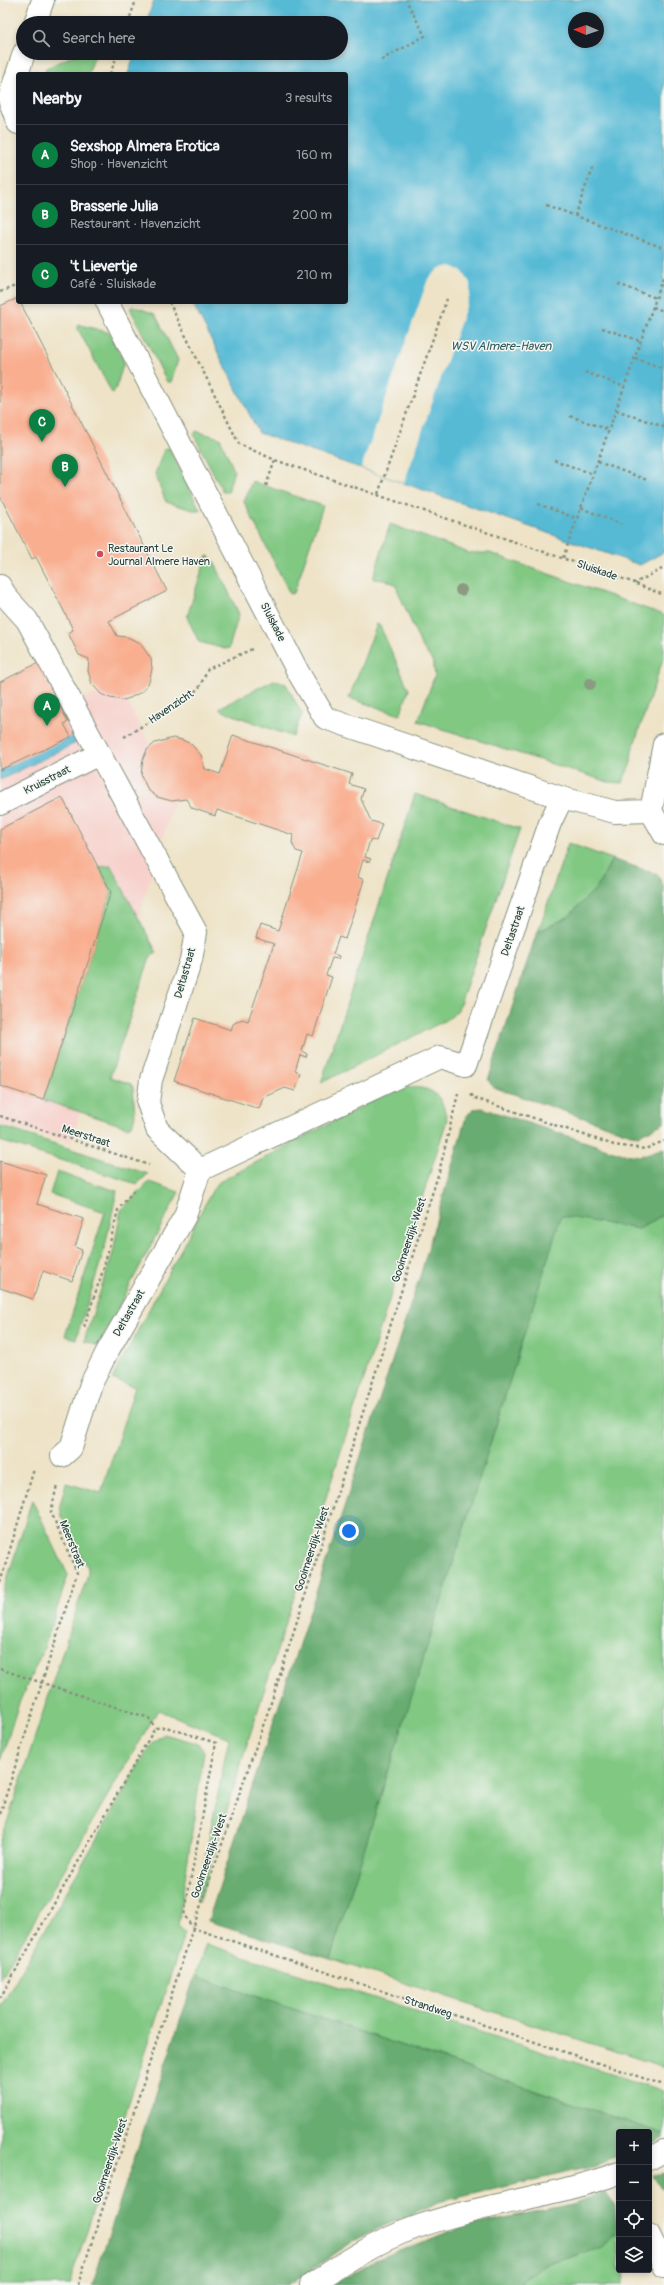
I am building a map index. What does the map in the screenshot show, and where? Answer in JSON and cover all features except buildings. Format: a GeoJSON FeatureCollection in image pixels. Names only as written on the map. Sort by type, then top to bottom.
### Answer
{"type":"FeatureCollection","features":[{"type":"Feature","properties":{"kind":"street"},"geometry":{"type":"LineString","coordinates":[[37,16],[43,0]]}},
{"type":"Feature","properties":{"kind":"street"},"geometry":{"type":"LineString","coordinates":[[18,72],[22,60]]}},
{"type":"Feature","properties":{"kind":"street"},"geometry":{"type":"LineString","coordinates":[[16,78],[9,99],[16,118]]}},
{"type":"Feature","properties":{"kind":"street","name":"Sluiskade"},"geometry":{"type":"LineString","coordinates":[[108,304],[298,672],[325,718],[562,798],[615,812],[651,811]]}},
{"type":"Feature","properties":{"kind":"street"},"geometry":{"type":"LineString","coordinates":[[0,586],[8,599],[27,620],[96,755]]}},
{"type":"Feature","properties":{"kind":"street"},"geometry":{"type":"LineString","coordinates":[[664,744],[651,811],[664,834]]}},
{"type":"Feature","properties":{"kind":"street","name":"Kruisstraat"},"geometry":{"type":"LineString","coordinates":[[0,804],[96,755]]}},
{"type":"Feature","properties":{"kind":"street","name":"Deltastraat"},"geometry":{"type":"LineString","coordinates":[[62,1456],[72,1448],[91,1384],[107,1352],[185,1216],[200,1170],[157,1129],[148,1103],[151,1080],[191,960],[196,932],[96,755]]}},
{"type":"Feature","properties":{"kind":"street","name":"Deltastraat"},"geometry":{"type":"LineString","coordinates":[[466,1065],[550,823],[562,798]]}},
{"type":"Feature","properties":{"kind":"street"},"geometry":{"type":"LineString","coordinates":[[200,1170],[440,1057],[466,1065]]}},
{"type":"Feature","properties":{"kind":"street"},"geometry":{"type":"LineString","coordinates":[[652,2157],[664,2151]]}},
{"type":"Feature","properties":{"kind":"street"},"geometry":{"type":"LineString","coordinates":[[311,2285],[369,2248],[413,2228],[512,2200],[589,2184],[616,2174]]}},
{"type":"Feature","properties":{"kind":"street"},"geometry":{"type":"LineString","coordinates":[[650,2237],[664,2266]]}},
{"type":"Feature","properties":{"kind":"path"},"geometry":{"type":"LineString","coordinates":[[130,16],[136,0]]}},
{"type":"Feature","properties":{"kind":"path"},"geometry":{"type":"LineString","coordinates":[[381,60],[425,36],[406,0]]}},
{"type":"Feature","properties":{"kind":"path"},"geometry":{"type":"LineString","coordinates":[[111,72],[115,60]]}},
{"type":"Feature","properties":{"kind":"path"},"geometry":{"type":"LineString","coordinates":[[575,216],[593,166]]}},
{"type":"Feature","properties":{"kind":"path"},"geometry":{"type":"LineString","coordinates":[[546,205],[664,248]]}},
{"type":"Feature","properties":{"kind":"path"},"geometry":{"type":"LineString","coordinates":[[563,558],[664,276]]}},
{"type":"Feature","properties":{"kind":"path"},"geometry":{"type":"LineString","coordinates":[[618,284],[656,298]]}},
{"type":"Feature","properties":{"kind":"path"},"geometry":{"type":"LineString","coordinates":[[0,292],[16,286]]}},
{"type":"Feature","properties":{"kind":"path"},"geometry":{"type":"LineString","coordinates":[[378,494],[448,296]]}},
{"type":"Feature","properties":{"kind":"path","name":"Sluiskade"},"geometry":{"type":"LineString","coordinates":[[170,304],[239,444],[275,460],[563,558],[664,595]]}},
{"type":"Feature","properties":{"kind":"path"},"geometry":{"type":"LineString","coordinates":[[653,307],[664,311]]}},
{"type":"Feature","properties":{"kind":"path"},"geometry":{"type":"LineString","coordinates":[[602,328],[641,341]]}},
{"type":"Feature","properties":{"kind":"path"},"geometry":{"type":"LineString","coordinates":[[634,358],[664,369]]}},
{"type":"Feature","properties":{"kind":"path"},"geometry":{"type":"LineString","coordinates":[[585,372],[625,386]]}},
{"type":"Feature","properties":{"kind":"path"},"geometry":{"type":"LineString","coordinates":[[616,410],[664,427]]}},
{"type":"Feature","properties":{"kind":"path"},"geometry":{"type":"LineString","coordinates":[[570,416],[609,430]]}},
{"type":"Feature","properties":{"kind":"path"},"geometry":{"type":"LineString","coordinates":[[266,486],[275,460]]}},
{"type":"Feature","properties":{"kind":"path"},"geometry":{"type":"LineString","coordinates":[[554,460],[593,474]]}},
{"type":"Feature","properties":{"kind":"path"},"geometry":{"type":"LineString","coordinates":[[598,462],[647,480]]}},
{"type":"Feature","properties":{"kind":"path"},"geometry":{"type":"LineString","coordinates":[[538,504],[578,518]]}},
{"type":"Feature","properties":{"kind":"path"},"geometry":{"type":"LineString","coordinates":[[581,508],[621,524]]}},
{"type":"Feature","properties":{"kind":"path"},"geometry":{"type":"LineString","coordinates":[[635,584],[664,568]]}},
{"type":"Feature","properties":{"kind":"path","name":"Havenzicht"},"geometry":{"type":"LineString","coordinates":[[96,755],[179,704],[199,688],[208,669],[281,637]]}},
{"type":"Feature","properties":{"kind":"path"},"geometry":{"type":"LineString","coordinates":[[466,1065],[472,1097],[614,1146],[645,1149],[664,1141]]}},
{"type":"Feature","properties":{"kind":"path","name":"Gooimeerdijk-West"},"geometry":{"type":"LineString","coordinates":[[78,2285],[193,1928],[273,1697],[439,1172],[466,1065]]}},
{"type":"Feature","properties":{"kind":"path","name":"Meerstraat"},"geometry":{"type":"LineString","coordinates":[[0,1116],[153,1166]]}},
{"type":"Feature","properties":{"kind":"path"},"geometry":{"type":"LineString","coordinates":[[83,1329],[104,1266],[118,1210],[134,1190]]}},
{"type":"Feature","properties":{"kind":"path","name":"Meerstraat"},"geometry":{"type":"LineString","coordinates":[[0,1814],[77,1573],[51,1512],[62,1456]]}},
{"type":"Feature","properties":{"kind":"path"},"geometry":{"type":"LineString","coordinates":[[0,1583],[36,1462]]}},
{"type":"Feature","properties":{"kind":"path"},"geometry":{"type":"LineString","coordinates":[[0,1670],[42,1682],[55,1688],[149,1718],[155,1728],[0,1998]]}},
{"type":"Feature","properties":{"kind":"path","name":"Gooimeerdijk-West"},"geometry":{"type":"LineString","coordinates":[[155,1728],[166,1727],[216,1743],[184,1915],[193,1928]]}},
{"type":"Feature","properties":{"kind":"path","name":"Strandweg"},"geometry":{"type":"LineString","coordinates":[[193,1928],[664,2086]]}},
{"type":"Feature","properties":{"kind":"shaded area"},"geometry":{"type":"Polygon","coordinates":[[[118,684],[176,794],[71,1142],[0,1124],[0,736],[118,684]]]}},
{"type":"Feature","properties":{"kind":"green space"},"geometry":{"type":"Polygon","coordinates":[[[64,60],[93,60],[89,72],[45,72],[46,68],[64,60]]]}},
{"type":"Feature","properties":{"kind":"green space"},"geometry":{"type":"Polygon","coordinates":[[[133,306],[155,314],[178,360],[171,382],[167,382],[130,308],[133,306]]]}},
{"type":"Feature","properties":{"kind":"green space"},"geometry":{"type":"Polygon","coordinates":[[[78,324],[110,333],[124,362],[115,391],[112,393],[77,327],[78,324]]]}},
{"type":"Feature","properties":{"kind":"green space"},"geometry":{"type":"Polygon","coordinates":[[[196,431],[220,438],[234,470],[228,492],[223,492],[194,435],[196,431]]]}},
{"type":"Feature","properties":{"kind":"green space"},"geometry":{"type":"Polygon","coordinates":[[[169,448],[200,510],[193,510],[166,502],[155,474],[164,449],[169,448]]]}},
{"type":"Feature","properties":{"kind":"green space"},"geometry":{"type":"Polygon","coordinates":[[[252,481],[323,506],[294,593],[290,594],[244,502],[252,481]]]}},
{"type":"Feature","properties":{"kind":"green space"},"geometry":{"type":"Polygon","coordinates":[[[390,524],[469,553],[490,553],[664,615],[664,656],[632,751],[631,763],[622,783],[608,782],[418,721],[435,675],[433,662],[421,645],[395,584],[385,580],[373,579],[390,524]]]}},
{"type":"Feature","properties":{"kind":"green space"},"geometry":{"type":"Polygon","coordinates":[[[209,556],[214,561],[239,614],[229,648],[225,649],[199,642],[187,617],[206,557],[209,556]]]}},
{"type":"Feature","properties":{"kind":"green space"},"geometry":{"type":"Polygon","coordinates":[[[377,624],[380,626],[409,690],[400,715],[349,698],[377,624]]]}},
{"type":"Feature","properties":{"kind":"green space"},"geometry":{"type":"Polygon","coordinates":[[[274,680],[286,684],[302,714],[293,737],[220,710],[221,707],[274,680]]]}},
{"type":"Feature","properties":{"kind":"green space"},"geometry":{"type":"Polygon","coordinates":[[[415,794],[520,829],[458,1010],[450,1018],[321,1083],[415,794]]]}},
{"type":"Feature","properties":{"kind":"green space"},"geometry":{"type":"Polygon","coordinates":[[[568,843],[612,859],[598,886],[568,917],[538,932],[568,843]]]}},
{"type":"Feature","properties":{"kind":"green space"},"geometry":{"type":"Polygon","coordinates":[[[612,859],[657,874],[664,887],[664,1123],[639,1135],[631,1134],[493,1087],[488,1080],[537,932],[568,917],[598,886],[612,859]]]}},
{"type":"Feature","properties":{"kind":"green space"},"geometry":{"type":"Polygon","coordinates":[[[111,866],[157,953],[150,957],[110,1077],[131,1084],[133,1087],[135,1116],[132,1125],[127,1127],[43,1100],[111,892],[98,867],[111,866]]]}},
{"type":"Feature","properties":{"kind":"green space"},"geometry":{"type":"Polygon","coordinates":[[[407,1087],[424,1088],[435,1094],[442,1104],[447,1120],[247,1744],[199,1903],[197,1899],[229,1738],[158,1710],[0,1979],[0,1844],[88,1574],[88,1568],[62,1517],[60,1505],[66,1483],[101,1493],[135,1387],[112,1379],[212,1191],[219,1182],[389,1092],[407,1087]]]}},
{"type":"Feature","properties":{"kind":"green space"},"geometry":{"type":"Polygon","coordinates":[[[482,1108],[623,1154],[640,1156],[664,1148],[664,1214],[639,1229],[561,1216],[330,1959],[208,1921],[421,1273],[466,1117],[473,1109],[482,1108]]]}},
{"type":"Feature","properties":{"kind":"green space"},"geometry":{"type":"Polygon","coordinates":[[[0,1126],[148,1174],[137,1184],[0,1141],[0,1126]]]}},
{"type":"Feature","properties":{"kind":"green space"},"geometry":{"type":"Polygon","coordinates":[[[57,1172],[117,1191],[104,1251],[76,1339],[65,1336],[105,1212],[50,1194],[57,1172]]]}},
{"type":"Feature","properties":{"kind":"green space"},"geometry":{"type":"Polygon","coordinates":[[[149,1182],[179,1192],[98,1346],[84,1341],[113,1253],[121,1210],[149,1182]]]}},
{"type":"Feature","properties":{"kind":"green space"},"geometry":{"type":"Polygon","coordinates":[[[664,1214],[664,2067],[330,1959],[561,1215],[639,1229],[664,1214]]]}},
{"type":"Feature","properties":{"kind":"green space"},"geometry":{"type":"Polygon","coordinates":[[[32,1500],[68,1575],[44,1648],[19,1703],[0,1762],[0,1602],[32,1500]]]}},
{"type":"Feature","properties":{"kind":"green space"},"geometry":{"type":"Polygon","coordinates":[[[164,1734],[197,1743],[204,1751],[178,1926],[185,1932],[69,2285],[0,2285],[0,2008],[148,1749],[164,1734]]]}},
{"type":"Feature","properties":{"kind":"green space"},"geometry":{"type":"Polygon","coordinates":[[[206,1944],[664,2091],[664,2134],[652,2129],[195,1976],[206,1944]]]}},
{"type":"Feature","properties":{"kind":"green space"},"geometry":{"type":"Polygon","coordinates":[[[195,1976],[649,2129],[616,2129],[616,2158],[587,2168],[439,2202],[361,2236],[289,2285],[92,2285],[195,1976]]]}},
{"type":"Feature","properties":{"kind":"green space"},"geometry":{"type":"Polygon","coordinates":[[[652,2130],[664,2134],[664,2138],[652,2145],[652,2130]]]}},
{"type":"Feature","properties":{"kind":"green space"},"geometry":{"type":"Polygon","coordinates":[[[664,2173],[664,2192],[653,2176],[664,2173]]]}},
{"type":"Feature","properties":{"kind":"green space"},"geometry":{"type":"Polygon","coordinates":[[[605,2193],[615,2208],[616,2232],[602,2247],[542,2266],[522,2281],[521,2285],[332,2285],[375,2261],[458,2228],[572,2204],[605,2193]]]}},
{"type":"Feature","properties":{"kind":"green space"},"geometry":{"type":"Polygon","coordinates":[[[616,2232],[616,2273],[625,2273],[622,2285],[521,2285],[522,2281],[542,2266],[602,2247],[616,2232]]]}},
{"type":"Feature","properties":{"kind":"water","name":"WSV Almere-Haven"},"geometry":{"type":"Polygon","coordinates":[[[154,0],[664,0],[664,552],[640,565],[259,433],[193,304],[348,304],[348,72],[129,72],[133,60],[348,60],[348,16],[148,16],[154,0]]]}},
{"type":"Feature","properties":{"kind":"water"},"geometry":{"type":"Polygon","coordinates":[[[78,732],[82,740],[0,780],[0,770],[78,732]]]}},
{"type":"Feature","properties":{"kind":"pier"},"geometry":{"type":"Polygon","coordinates":[[[452,266],[463,272],[470,283],[470,295],[404,483],[361,468],[428,279],[440,268],[452,266]]]}},
{"type":"Feature","properties":{"kind":"place","name":"'t Lievertje"},"geometry":{"type":"Point","coordinates":[42,442]}},
{"type":"Feature","properties":{"kind":"place","name":"Brasserie Julia"},"geometry":{"type":"Point","coordinates":[65,487]}},
{"type":"Feature","properties":{"kind":"place","name":"Restaurant Le Journal Almere Haven"},"geometry":{"type":"Point","coordinates":[100,554]}},
{"type":"Feature","properties":{"kind":"place","name":"Sexshop Almera Erotica"},"geometry":{"type":"Point","coordinates":[47,726]}}]}
